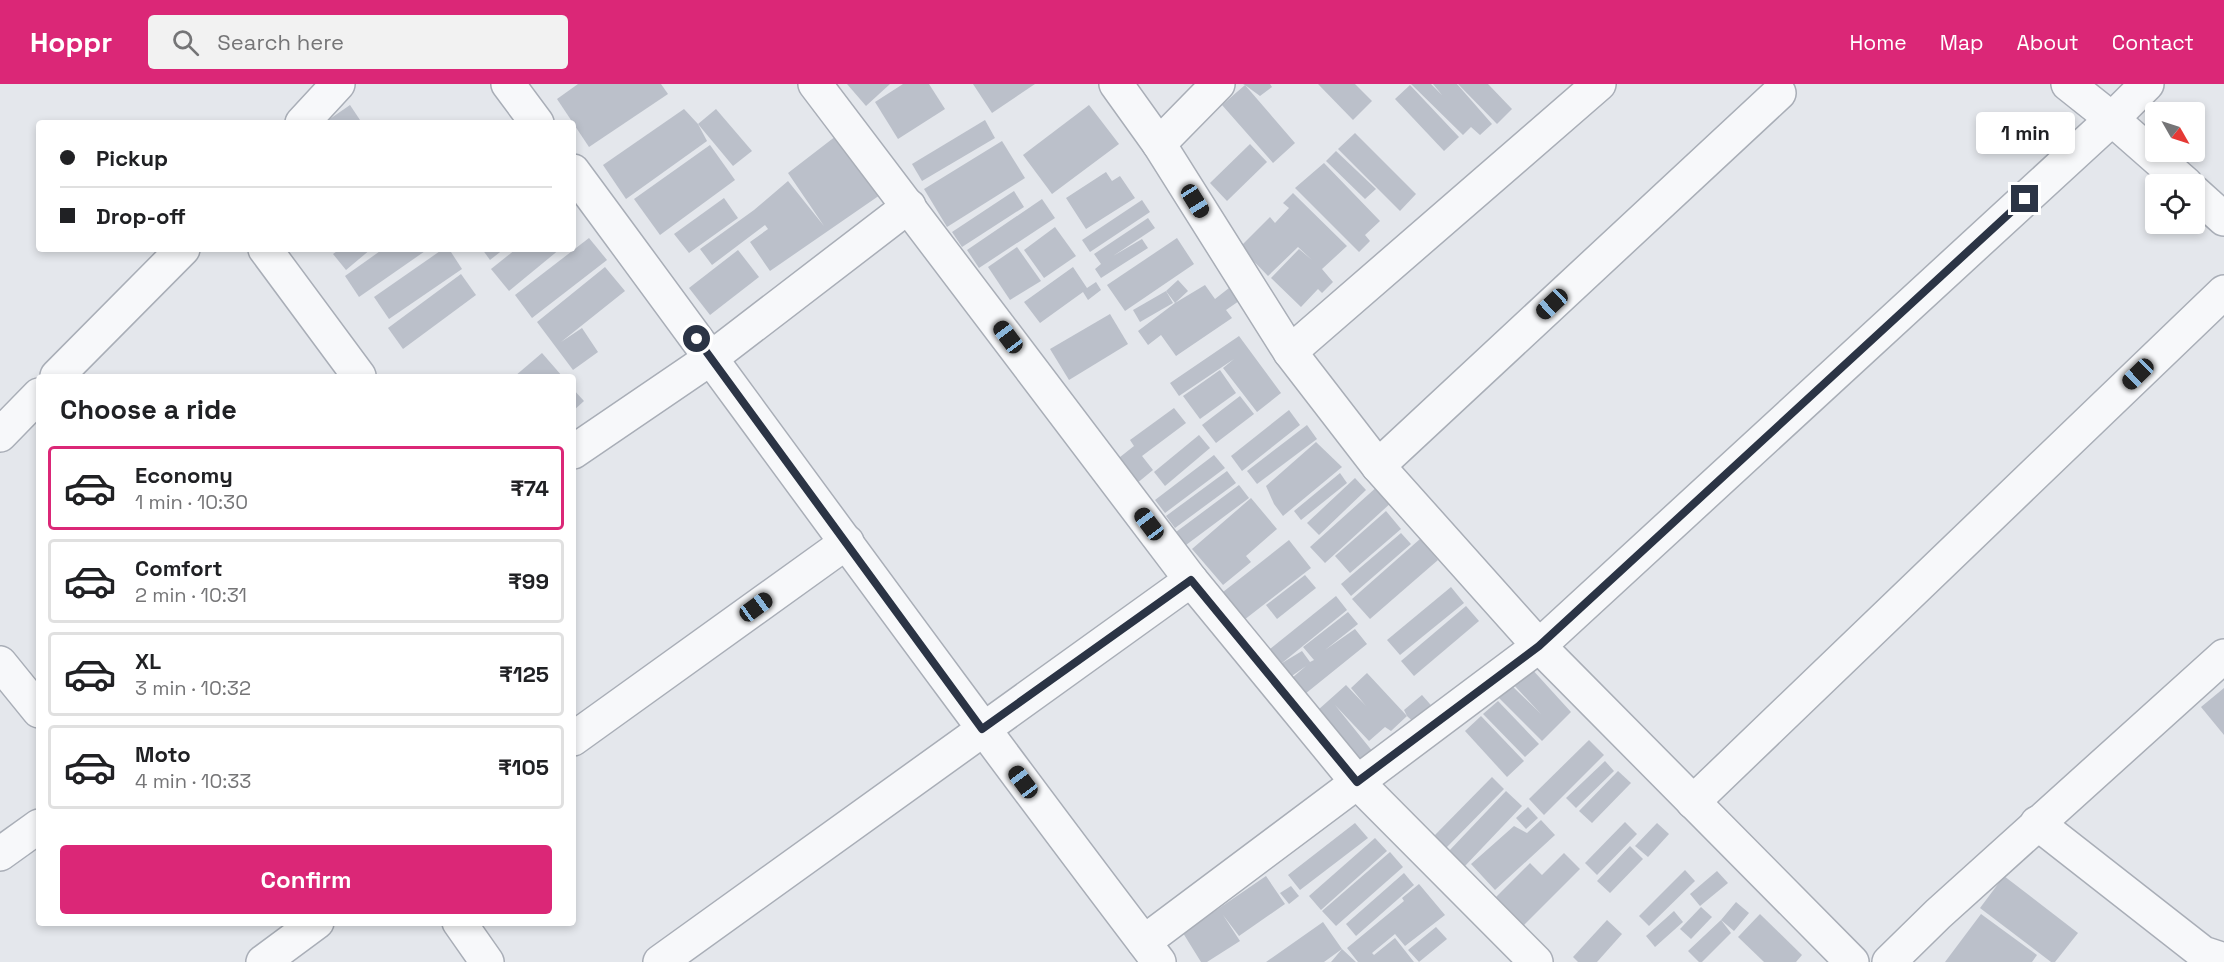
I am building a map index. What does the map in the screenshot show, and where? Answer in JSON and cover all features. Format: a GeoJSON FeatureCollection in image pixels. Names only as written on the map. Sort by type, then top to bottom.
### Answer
{"type":"FeatureCollection","features":[{"type":"Feature","properties":{"kind":"street"},"geometry":{"type":"LineString","coordinates":[[305,120],[338,84]]}},
{"type":"Feature","properties":{"kind":"street"},"geometry":{"type":"LineString","coordinates":[[508,84],[535,120]]}},
{"type":"Feature","properties":{"kind":"street"},"geometry":{"type":"LineString","coordinates":[[815,84],[1191,580],[1357,782],[1536,962]]}},
{"type":"Feature","properties":{"kind":"street"},"geometry":{"type":"LineString","coordinates":[[1116,84],[1159,144],[1290,352],[1378,466],[1539,646],[1852,962]]}},
{"type":"Feature","properties":{"kind":"street"},"geometry":{"type":"LineString","coordinates":[[1159,144],[1218,84]]}},
{"type":"Feature","properties":{"kind":"street"},"geometry":{"type":"LineString","coordinates":[[1290,352],[1599,84]]}},
{"type":"Feature","properties":{"kind":"street"},"geometry":{"type":"LineString","coordinates":[[2068,84],[2175,174]]}},
{"type":"Feature","properties":{"kind":"street"},"geometry":{"type":"LineString","coordinates":[[576,175],[982,729],[1151,952],[1357,782],[1539,646],[2112,119],[2147,84]]}},
{"type":"Feature","properties":{"kind":"street"},"geometry":{"type":"LineString","coordinates":[[1378,466],[1779,93]]}},
{"type":"Feature","properties":{"kind":"street"},"geometry":{"type":"LineString","coordinates":[[2205,202],[2224,219]]}},
{"type":"Feature","properties":{"kind":"street"},"geometry":{"type":"LineString","coordinates":[[576,450],[711,358],[909,206]]}},
{"type":"Feature","properties":{"kind":"street"},"geometry":{"type":"LineString","coordinates":[[59,374],[180,252]]}},
{"type":"Feature","properties":{"kind":"street"},"geometry":{"type":"LineString","coordinates":[[267,252],[358,374]]}},
{"type":"Feature","properties":{"kind":"street"},"geometry":{"type":"LineString","coordinates":[[1693,802],[2224,292]]}},
{"type":"Feature","properties":{"kind":"street"},"geometry":{"type":"LineString","coordinates":[[0,435],[36,398]]}},
{"type":"Feature","properties":{"kind":"street"},"geometry":{"type":"LineString","coordinates":[[576,737],[847,542]]}},
{"type":"Feature","properties":{"kind":"street"},"geometry":{"type":"LineString","coordinates":[[660,962],[1191,580]]}},
{"type":"Feature","properties":{"kind":"street"},"geometry":{"type":"LineString","coordinates":[[1889,962],[1938,914],[2224,656]]}},
{"type":"Feature","properties":{"kind":"street"},"geometry":{"type":"LineString","coordinates":[[0,663],[36,707]]}},
{"type":"Feature","properties":{"kind":"street"},"geometry":{"type":"LineString","coordinates":[[2037,824],[2203,953],[2224,960]]}},
{"type":"Feature","properties":{"kind":"street"},"geometry":{"type":"LineString","coordinates":[[0,854],[36,828]]}},
{"type":"Feature","properties":{"kind":"street"},"geometry":{"type":"LineString","coordinates":[[263,962],[312,926]]}},
{"type":"Feature","properties":{"kind":"street"},"geometry":{"type":"LineString","coordinates":[[462,926],[487,962]]}},
{"type":"Feature","properties":{"kind":"building"},"geometry":{"type":"Polygon","coordinates":[[[578,84],[661,84],[668,94],[589,147],[576,128],[576,120],[571,120],[557,99],[578,84]]]}},
{"type":"Feature","properties":{"kind":"building"},"geometry":{"type":"Polygon","coordinates":[[[847,84],[890,84],[866,106],[847,84]]]}},
{"type":"Feature","properties":{"kind":"building"},"geometry":{"type":"Polygon","coordinates":[[[903,84],[929,84],[945,109],[898,139],[875,102],[903,84]]]}},
{"type":"Feature","properties":{"kind":"building"},"geometry":{"type":"Polygon","coordinates":[[[973,84],[1035,84],[992,113],[973,84]]]}},
{"type":"Feature","properties":{"kind":"building"},"geometry":{"type":"Polygon","coordinates":[[[1243,84],[1270,84],[1272,87],[1260,96],[1243,84]]]}},
{"type":"Feature","properties":{"kind":"building"},"geometry":{"type":"Polygon","coordinates":[[[1318,84],[1355,84],[1372,101],[1353,120],[1318,84]]]}},
{"type":"Feature","properties":{"kind":"building"},"geometry":{"type":"Polygon","coordinates":[[[1411,84],[1431,84],[1442,95],[1433,84],[1457,84],[1492,124],[1480,135],[1471,127],[1463,135],[1411,84]]]}},
{"type":"Feature","properties":{"kind":"building"},"geometry":{"type":"Polygon","coordinates":[[[1458,84],[1488,84],[1512,109],[1497,124],[1458,84]]]}},
{"type":"Feature","properties":{"kind":"building"},"geometry":{"type":"Polygon","coordinates":[[[1245,85],[1295,143],[1273,163],[1222,105],[1245,85]]]}},
{"type":"Feature","properties":{"kind":"building"},"geometry":{"type":"Polygon","coordinates":[[[1410,85],[1459,137],[1444,151],[1395,99],[1410,85]]]}},
{"type":"Feature","properties":{"kind":"building"},"geometry":{"type":"Polygon","coordinates":[[[350,105],[360,120],[328,120],[350,105]]]}},
{"type":"Feature","properties":{"kind":"building"},"geometry":{"type":"Polygon","coordinates":[[[1089,105],[1119,144],[1052,194],[1023,155],[1089,105]]]}},
{"type":"Feature","properties":{"kind":"building"},"geometry":{"type":"Polygon","coordinates":[[[684,109],[698,124],[707,141],[626,199],[603,165],[684,109]]]}},
{"type":"Feature","properties":{"kind":"building"},"geometry":{"type":"Polygon","coordinates":[[[716,109],[752,151],[733,166],[698,124],[716,109]]]}},
{"type":"Feature","properties":{"kind":"building"},"geometry":{"type":"Polygon","coordinates":[[[985,120],[995,138],[922,181],[912,164],[985,120]]]}},
{"type":"Feature","properties":{"kind":"building"},"geometry":{"type":"Polygon","coordinates":[[[1355,133],[1416,194],[1400,211],[1338,149],[1355,133]]]}},
{"type":"Feature","properties":{"kind":"building"},"geometry":{"type":"Polygon","coordinates":[[[836,136],[880,195],[770,271],[750,242],[768,229],[765,225],[712,265],[700,249],[754,210],[788,181],[824,226],[788,173],[836,136]]]}},
{"type":"Feature","properties":{"kind":"building"},"geometry":{"type":"Polygon","coordinates":[[[1002,141],[1025,178],[947,227],[924,189],[1002,141]]]}},
{"type":"Feature","properties":{"kind":"building"},"geometry":{"type":"Polygon","coordinates":[[[1250,144],[1267,162],[1227,201],[1210,183],[1250,144]]]}},
{"type":"Feature","properties":{"kind":"building"},"geometry":{"type":"Polygon","coordinates":[[[710,145],[735,180],[660,235],[634,199],[710,145]]]}},
{"type":"Feature","properties":{"kind":"building"},"geometry":{"type":"Polygon","coordinates":[[[1336,151],[1376,189],[1365,199],[1326,161],[1336,151]]]}},
{"type":"Feature","properties":{"kind":"building"},"geometry":{"type":"Polygon","coordinates":[[[1324,163],[1380,221],[1365,235],[1370,241],[1359,252],[1295,188],[1324,163]]]}},
{"type":"Feature","properties":{"kind":"building"},"geometry":{"type":"Polygon","coordinates":[[[1106,172],[1112,181],[1120,176],[1135,198],[1086,229],[1066,198],[1106,172]]]}},
{"type":"Feature","properties":{"kind":"building"},"geometry":{"type":"Polygon","coordinates":[[[1014,191],[1024,207],[962,247],[952,232],[1014,191]]]}},
{"type":"Feature","properties":{"kind":"building"},"geometry":{"type":"Polygon","coordinates":[[[1293,193],[1347,246],[1322,269],[1333,282],[1322,293],[1318,289],[1301,307],[1271,278],[1299,249],[1312,260],[1298,247],[1268,276],[1240,247],[1270,217],[1275,223],[1289,208],[1283,203],[1293,193]]]}},
{"type":"Feature","properties":{"kind":"building"},"geometry":{"type":"Polygon","coordinates":[[[724,198],[738,218],[689,253],[674,234],[724,198]]]}},
{"type":"Feature","properties":{"kind":"building"},"geometry":{"type":"Polygon","coordinates":[[[1042,199],[1055,218],[979,268],[967,250],[1042,199]]]}},
{"type":"Feature","properties":{"kind":"building"},"geometry":{"type":"Polygon","coordinates":[[[1142,200],[1150,212],[1090,252],[1082,240],[1142,200]]]}},
{"type":"Feature","properties":{"kind":"building"},"geometry":{"type":"Polygon","coordinates":[[[1148,218],[1155,228],[1113,256],[1142,239],[1148,248],[1101,278],[1095,269],[1101,264],[1094,254],[1148,218]]]}},
{"type":"Feature","properties":{"kind":"building"},"geometry":{"type":"Polygon","coordinates":[[[1055,227],[1076,256],[1044,278],[1024,250],[1055,227]]]}},
{"type":"Feature","properties":{"kind":"building"},"geometry":{"type":"Polygon","coordinates":[[[589,238],[607,260],[532,318],[515,295],[571,252],[576,252],[576,248],[589,238]]]}},
{"type":"Feature","properties":{"kind":"building"},"geometry":{"type":"Polygon","coordinates":[[[1177,238],[1194,264],[1125,311],[1107,285],[1177,238]]]}},
{"type":"Feature","properties":{"kind":"building"},"geometry":{"type":"Polygon","coordinates":[[[1017,247],[1041,281],[1010,300],[988,267],[1017,247]]]}},
{"type":"Feature","properties":{"kind":"building"},"geometry":{"type":"Polygon","coordinates":[[[738,250],[759,277],[710,315],[689,288],[738,250]]]}},
{"type":"Feature","properties":{"kind":"building"},"geometry":{"type":"Polygon","coordinates":[[[336,252],[367,252],[346,270],[333,254],[336,252]]]}},
{"type":"Feature","properties":{"kind":"building"},"geometry":{"type":"Polygon","coordinates":[[[379,252],[424,252],[359,297],[345,276],[379,252]]]}},
{"type":"Feature","properties":{"kind":"building"},"geometry":{"type":"Polygon","coordinates":[[[439,252],[451,252],[462,269],[389,319],[374,297],[439,252]]]}},
{"type":"Feature","properties":{"kind":"building"},"geometry":{"type":"Polygon","coordinates":[[[484,252],[500,252],[490,260],[484,252]]]}},
{"type":"Feature","properties":{"kind":"building"},"geometry":{"type":"Polygon","coordinates":[[[512,252],[556,252],[509,291],[491,269],[512,252]]]}},
{"type":"Feature","properties":{"kind":"building"},"geometry":{"type":"Polygon","coordinates":[[[605,267],[625,291],[561,342],[582,328],[598,352],[573,370],[537,322],[605,267]]]}},
{"type":"Feature","properties":{"kind":"building"},"geometry":{"type":"Polygon","coordinates":[[[1073,267],[1087,288],[1096,282],[1101,290],[1088,300],[1083,292],[1040,323],[1024,302],[1073,267]]]}},
{"type":"Feature","properties":{"kind":"building"},"geometry":{"type":"Polygon","coordinates":[[[461,274],[476,295],[403,349],[388,328],[461,274]]]}},
{"type":"Feature","properties":{"kind":"building"},"geometry":{"type":"Polygon","coordinates":[[[1178,280],[1188,291],[1175,303],[1166,291],[1178,280]]]}},
{"type":"Feature","properties":{"kind":"building"},"geometry":{"type":"Polygon","coordinates":[[[1205,285],[1215,299],[1229,288],[1239,301],[1226,310],[1232,318],[1176,356],[1161,335],[1148,345],[1138,331],[1175,303],[1205,285]]]}},
{"type":"Feature","properties":{"kind":"building"},"geometry":{"type":"Polygon","coordinates":[[[1166,291],[1173,303],[1140,322],[1133,310],[1166,291]]]}},
{"type":"Feature","properties":{"kind":"building"},"geometry":{"type":"Polygon","coordinates":[[[1110,314],[1128,344],[1069,380],[1050,349],[1110,314]]]}},
{"type":"Feature","properties":{"kind":"building"},"geometry":{"type":"Polygon","coordinates":[[[1239,336],[1281,393],[1257,412],[1223,368],[1234,359],[1179,396],[1170,383],[1239,336]]]}},
{"type":"Feature","properties":{"kind":"building"},"geometry":{"type":"Polygon","coordinates":[[[542,353],[560,374],[517,374],[542,353]]]}},
{"type":"Feature","properties":{"kind":"building"},"geometry":{"type":"Polygon","coordinates":[[[1220,370],[1236,393],[1200,419],[1183,396],[1220,370]]]}},
{"type":"Feature","properties":{"kind":"building"},"geometry":{"type":"Polygon","coordinates":[[[576,392],[584,401],[576,408],[576,392]]]}},
{"type":"Feature","properties":{"kind":"building"},"geometry":{"type":"Polygon","coordinates":[[[1240,396],[1254,414],[1216,443],[1202,425],[1240,396]]]}},
{"type":"Feature","properties":{"kind":"building"},"geometry":{"type":"Polygon","coordinates":[[[1174,408],[1186,423],[1142,456],[1153,470],[1130,489],[1110,465],[1134,446],[1130,440],[1174,408]]]}},
{"type":"Feature","properties":{"kind":"building"},"geometry":{"type":"Polygon","coordinates":[[[1289,410],[1300,425],[1242,471],[1231,456],[1289,410]]]}},
{"type":"Feature","properties":{"kind":"building"},"geometry":{"type":"Polygon","coordinates":[[[1307,425],[1317,439],[1257,484],[1247,471],[1307,425]]]}},
{"type":"Feature","properties":{"kind":"building"},"geometry":{"type":"Polygon","coordinates":[[[1199,435],[1210,448],[1165,486],[1154,472],[1199,435]]]}},
{"type":"Feature","properties":{"kind":"building"},"geometry":{"type":"Polygon","coordinates":[[[1316,442],[1342,467],[1283,516],[1274,504],[1266,486],[1316,442]]]}},
{"type":"Feature","properties":{"kind":"building"},"geometry":{"type":"Polygon","coordinates":[[[1214,455],[1225,468],[1165,513],[1155,500],[1214,455]]]}},
{"type":"Feature","properties":{"kind":"building"},"geometry":{"type":"Polygon","coordinates":[[[1227,471],[1236,483],[1175,528],[1166,516],[1227,471]]]}},
{"type":"Feature","properties":{"kind":"building"},"geometry":{"type":"Polygon","coordinates":[[[1340,473],[1347,483],[1301,520],[1294,511],[1340,473]]]}},
{"type":"Feature","properties":{"kind":"building"},"geometry":{"type":"Polygon","coordinates":[[[1355,478],[1366,490],[1319,535],[1307,523],[1355,478]]]}},
{"type":"Feature","properties":{"kind":"building"},"geometry":{"type":"Polygon","coordinates":[[[1239,485],[1249,498],[1186,545],[1176,532],[1239,485]]]}},
{"type":"Feature","properties":{"kind":"building"},"geometry":{"type":"Polygon","coordinates":[[[1379,485],[1393,501],[1325,563],[1310,547],[1379,485]]]}},
{"type":"Feature","properties":{"kind":"building"},"geometry":{"type":"Polygon","coordinates":[[[1251,498],[1277,529],[1246,556],[1251,562],[1223,585],[1192,549],[1251,498]]]}},
{"type":"Feature","properties":{"kind":"building"},"geometry":{"type":"Polygon","coordinates":[[[1386,511],[1401,529],[1350,573],[1335,556],[1386,511]]]}},
{"type":"Feature","properties":{"kind":"building"},"geometry":{"type":"Polygon","coordinates":[[[1401,533],[1411,544],[1351,596],[1341,584],[1401,533]]]}},
{"type":"Feature","properties":{"kind":"building"},"geometry":{"type":"Polygon","coordinates":[[[1420,539],[1438,560],[1370,619],[1352,599],[1420,539]]]}},
{"type":"Feature","properties":{"kind":"building"},"geometry":{"type":"Polygon","coordinates":[[[1289,540],[1311,568],[1244,620],[1223,592],[1289,540]]]}},
{"type":"Feature","properties":{"kind":"building"},"geometry":{"type":"Polygon","coordinates":[[[1305,575],[1316,588],[1277,619],[1266,605],[1305,575]]]}},
{"type":"Feature","properties":{"kind":"building"},"geometry":{"type":"Polygon","coordinates":[[[1451,587],[1464,603],[1400,655],[1387,640],[1451,587]]]}},
{"type":"Feature","properties":{"kind":"building"},"geometry":{"type":"Polygon","coordinates":[[[1336,596],[1347,610],[1282,663],[1270,649],[1336,596]]]}},
{"type":"Feature","properties":{"kind":"building"},"geometry":{"type":"Polygon","coordinates":[[[1466,606],[1479,621],[1414,676],[1401,661],[1466,606]]]}},
{"type":"Feature","properties":{"kind":"building"},"geometry":{"type":"Polygon","coordinates":[[[1348,612],[1358,624],[1325,650],[1355,629],[1367,644],[1305,694],[1292,678],[1306,666],[1289,678],[1282,663],[1302,651],[1310,662],[1314,660],[1303,647],[1348,612]]]}},
{"type":"Feature","properties":{"kind":"building"},"geometry":{"type":"Polygon","coordinates":[[[1530,667],[1571,712],[1542,741],[1498,697],[1511,685],[1541,714],[1512,683],[1530,667]]]}},
{"type":"Feature","properties":{"kind":"building"},"geometry":{"type":"Polygon","coordinates":[[[1367,673],[1407,716],[1391,731],[1385,727],[1369,741],[1335,705],[1373,752],[1352,770],[1309,718],[1346,685],[1366,706],[1351,688],[1367,673]]]}},
{"type":"Feature","properties":{"kind":"building"},"geometry":{"type":"Polygon","coordinates":[[[2224,688],[2224,735],[2201,707],[2224,688]]]}},
{"type":"Feature","properties":{"kind":"building"},"geometry":{"type":"Polygon","coordinates":[[[1422,695],[1437,712],[1419,727],[1404,710],[1422,695]]]}},
{"type":"Feature","properties":{"kind":"building"},"geometry":{"type":"Polygon","coordinates":[[[1498,701],[1539,744],[1525,757],[1483,714],[1498,701]]]}},
{"type":"Feature","properties":{"kind":"building"},"geometry":{"type":"Polygon","coordinates":[[[1481,716],[1524,761],[1507,777],[1465,731],[1481,716]]]}},
{"type":"Feature","properties":{"kind":"building"},"geometry":{"type":"Polygon","coordinates":[[[1589,740],[1604,755],[1544,815],[1529,799],[1589,740]]]}},
{"type":"Feature","properties":{"kind":"building"},"geometry":{"type":"Polygon","coordinates":[[[1605,761],[1614,771],[1576,808],[1566,798],[1605,761]]]}},
{"type":"Feature","properties":{"kind":"building"},"geometry":{"type":"Polygon","coordinates":[[[1618,771],[1631,783],[1592,823],[1579,811],[1618,771]]]}},
{"type":"Feature","properties":{"kind":"building"},"geometry":{"type":"Polygon","coordinates":[[[1492,777],[1504,789],[1446,848],[1434,836],[1492,777]]]}},
{"type":"Feature","properties":{"kind":"building"},"geometry":{"type":"Polygon","coordinates":[[[1506,791],[1522,806],[1464,867],[1448,852],[1506,791]]]}},
{"type":"Feature","properties":{"kind":"building"},"geometry":{"type":"Polygon","coordinates":[[[1528,807],[1538,818],[1526,829],[1516,818],[1528,807]]]}},
{"type":"Feature","properties":{"kind":"building"},"geometry":{"type":"Polygon","coordinates":[[[1541,820],[1555,835],[1495,890],[1471,864],[1514,826],[1527,833],[1541,820]]]}},
{"type":"Feature","properties":{"kind":"building"},"geometry":{"type":"Polygon","coordinates":[[[1625,822],[1637,834],[1597,875],[1585,863],[1625,822]]]}},
{"type":"Feature","properties":{"kind":"building"},"geometry":{"type":"Polygon","coordinates":[[[1355,823],[1368,838],[1300,890],[1288,875],[1355,823]]]}},
{"type":"Feature","properties":{"kind":"building"},"geometry":{"type":"Polygon","coordinates":[[[1657,823],[1669,834],[1648,857],[1635,846],[1657,823]]]}},
{"type":"Feature","properties":{"kind":"building"},"geometry":{"type":"Polygon","coordinates":[[[1375,838],[1387,851],[1321,910],[1309,896],[1375,838]]]}},
{"type":"Feature","properties":{"kind":"building"},"geometry":{"type":"Polygon","coordinates":[[[1630,846],[1643,859],[1610,893],[1597,881],[1630,846]]]}},
{"type":"Feature","properties":{"kind":"building"},"geometry":{"type":"Polygon","coordinates":[[[1390,852],[1403,867],[1336,926],[1322,911],[1390,852]]]}},
{"type":"Feature","properties":{"kind":"building"},"geometry":{"type":"Polygon","coordinates":[[[1564,853],[1580,869],[1521,928],[1493,900],[1530,863],[1542,875],[1564,853]]]}},
{"type":"Feature","properties":{"kind":"building"},"geometry":{"type":"Polygon","coordinates":[[[1685,870],[1695,881],[1649,926],[1639,916],[1685,870]]]}},
{"type":"Feature","properties":{"kind":"building"},"geometry":{"type":"Polygon","coordinates":[[[1717,871],[1728,883],[1700,906],[1690,894],[1717,871]]]}},
{"type":"Feature","properties":{"kind":"building"},"geometry":{"type":"Polygon","coordinates":[[[1404,873],[1414,885],[1356,936],[1346,924],[1404,873]]]}},
{"type":"Feature","properties":{"kind":"building"},"geometry":{"type":"Polygon","coordinates":[[[1266,876],[1285,904],[1239,936],[1223,915],[1240,941],[1207,962],[1201,962],[1183,933],[1266,876]]]}},
{"type":"Feature","properties":{"kind":"building"},"geometry":{"type":"Polygon","coordinates":[[[2004,876],[2078,933],[2055,962],[2051,962],[1980,908],[2004,876]]]}},
{"type":"Feature","properties":{"kind":"building"},"geometry":{"type":"Polygon","coordinates":[[[1419,884],[1445,915],[1405,946],[1395,934],[1372,953],[1374,955],[1395,938],[1414,962],[1358,962],[1347,948],[1404,901],[1402,898],[1419,884]]]}},
{"type":"Feature","properties":{"kind":"building"},"geometry":{"type":"Polygon","coordinates":[[[1291,886],[1299,896],[1289,904],[1280,893],[1291,886]]]}},
{"type":"Feature","properties":{"kind":"building"},"geometry":{"type":"Polygon","coordinates":[[[1736,902],[1749,913],[1734,931],[1721,920],[1736,902]]]}},
{"type":"Feature","properties":{"kind":"building"},"geometry":{"type":"Polygon","coordinates":[[[1701,907],[1712,917],[1691,939],[1680,929],[1701,907]]]}},
{"type":"Feature","properties":{"kind":"building"},"geometry":{"type":"Polygon","coordinates":[[[1674,911],[1683,922],[1655,947],[1646,936],[1674,911]]]}},
{"type":"Feature","properties":{"kind":"building"},"geometry":{"type":"Polygon","coordinates":[[[1760,914],[1802,955],[1796,962],[1764,962],[1738,937],[1760,914]]]}},
{"type":"Feature","properties":{"kind":"building"},"geometry":{"type":"Polygon","coordinates":[[[1981,914],[2037,955],[2032,962],[1945,962],[1981,914]]]}},
{"type":"Feature","properties":{"kind":"building"},"geometry":{"type":"Polygon","coordinates":[[[1607,920],[1622,934],[1597,962],[1578,962],[1573,957],[1607,920]]]}},
{"type":"Feature","properties":{"kind":"building"},"geometry":{"type":"Polygon","coordinates":[[[1721,920],[1731,933],[1702,962],[1699,962],[1688,951],[1721,920]]]}},
{"type":"Feature","properties":{"kind":"building"},"geometry":{"type":"Polygon","coordinates":[[[1323,922],[1342,949],[1324,962],[1266,962],[1323,922]]]}},
{"type":"Feature","properties":{"kind":"building"},"geometry":{"type":"Polygon","coordinates":[[[1436,927],[1447,939],[1419,962],[1408,950],[1436,927]]]}},
{"type":"Feature","properties":{"kind":"building"},"geometry":{"type":"Polygon","coordinates":[[[1342,949],[1356,962],[1331,962],[1342,949]]]}},
{"type":"Feature","properties":{"kind":"route"},"geometry":{"type":"LineString","coordinates":[[697,339],[982,729],[1191,580],[1357,782],[1539,646],[2025,199]]}}]}
